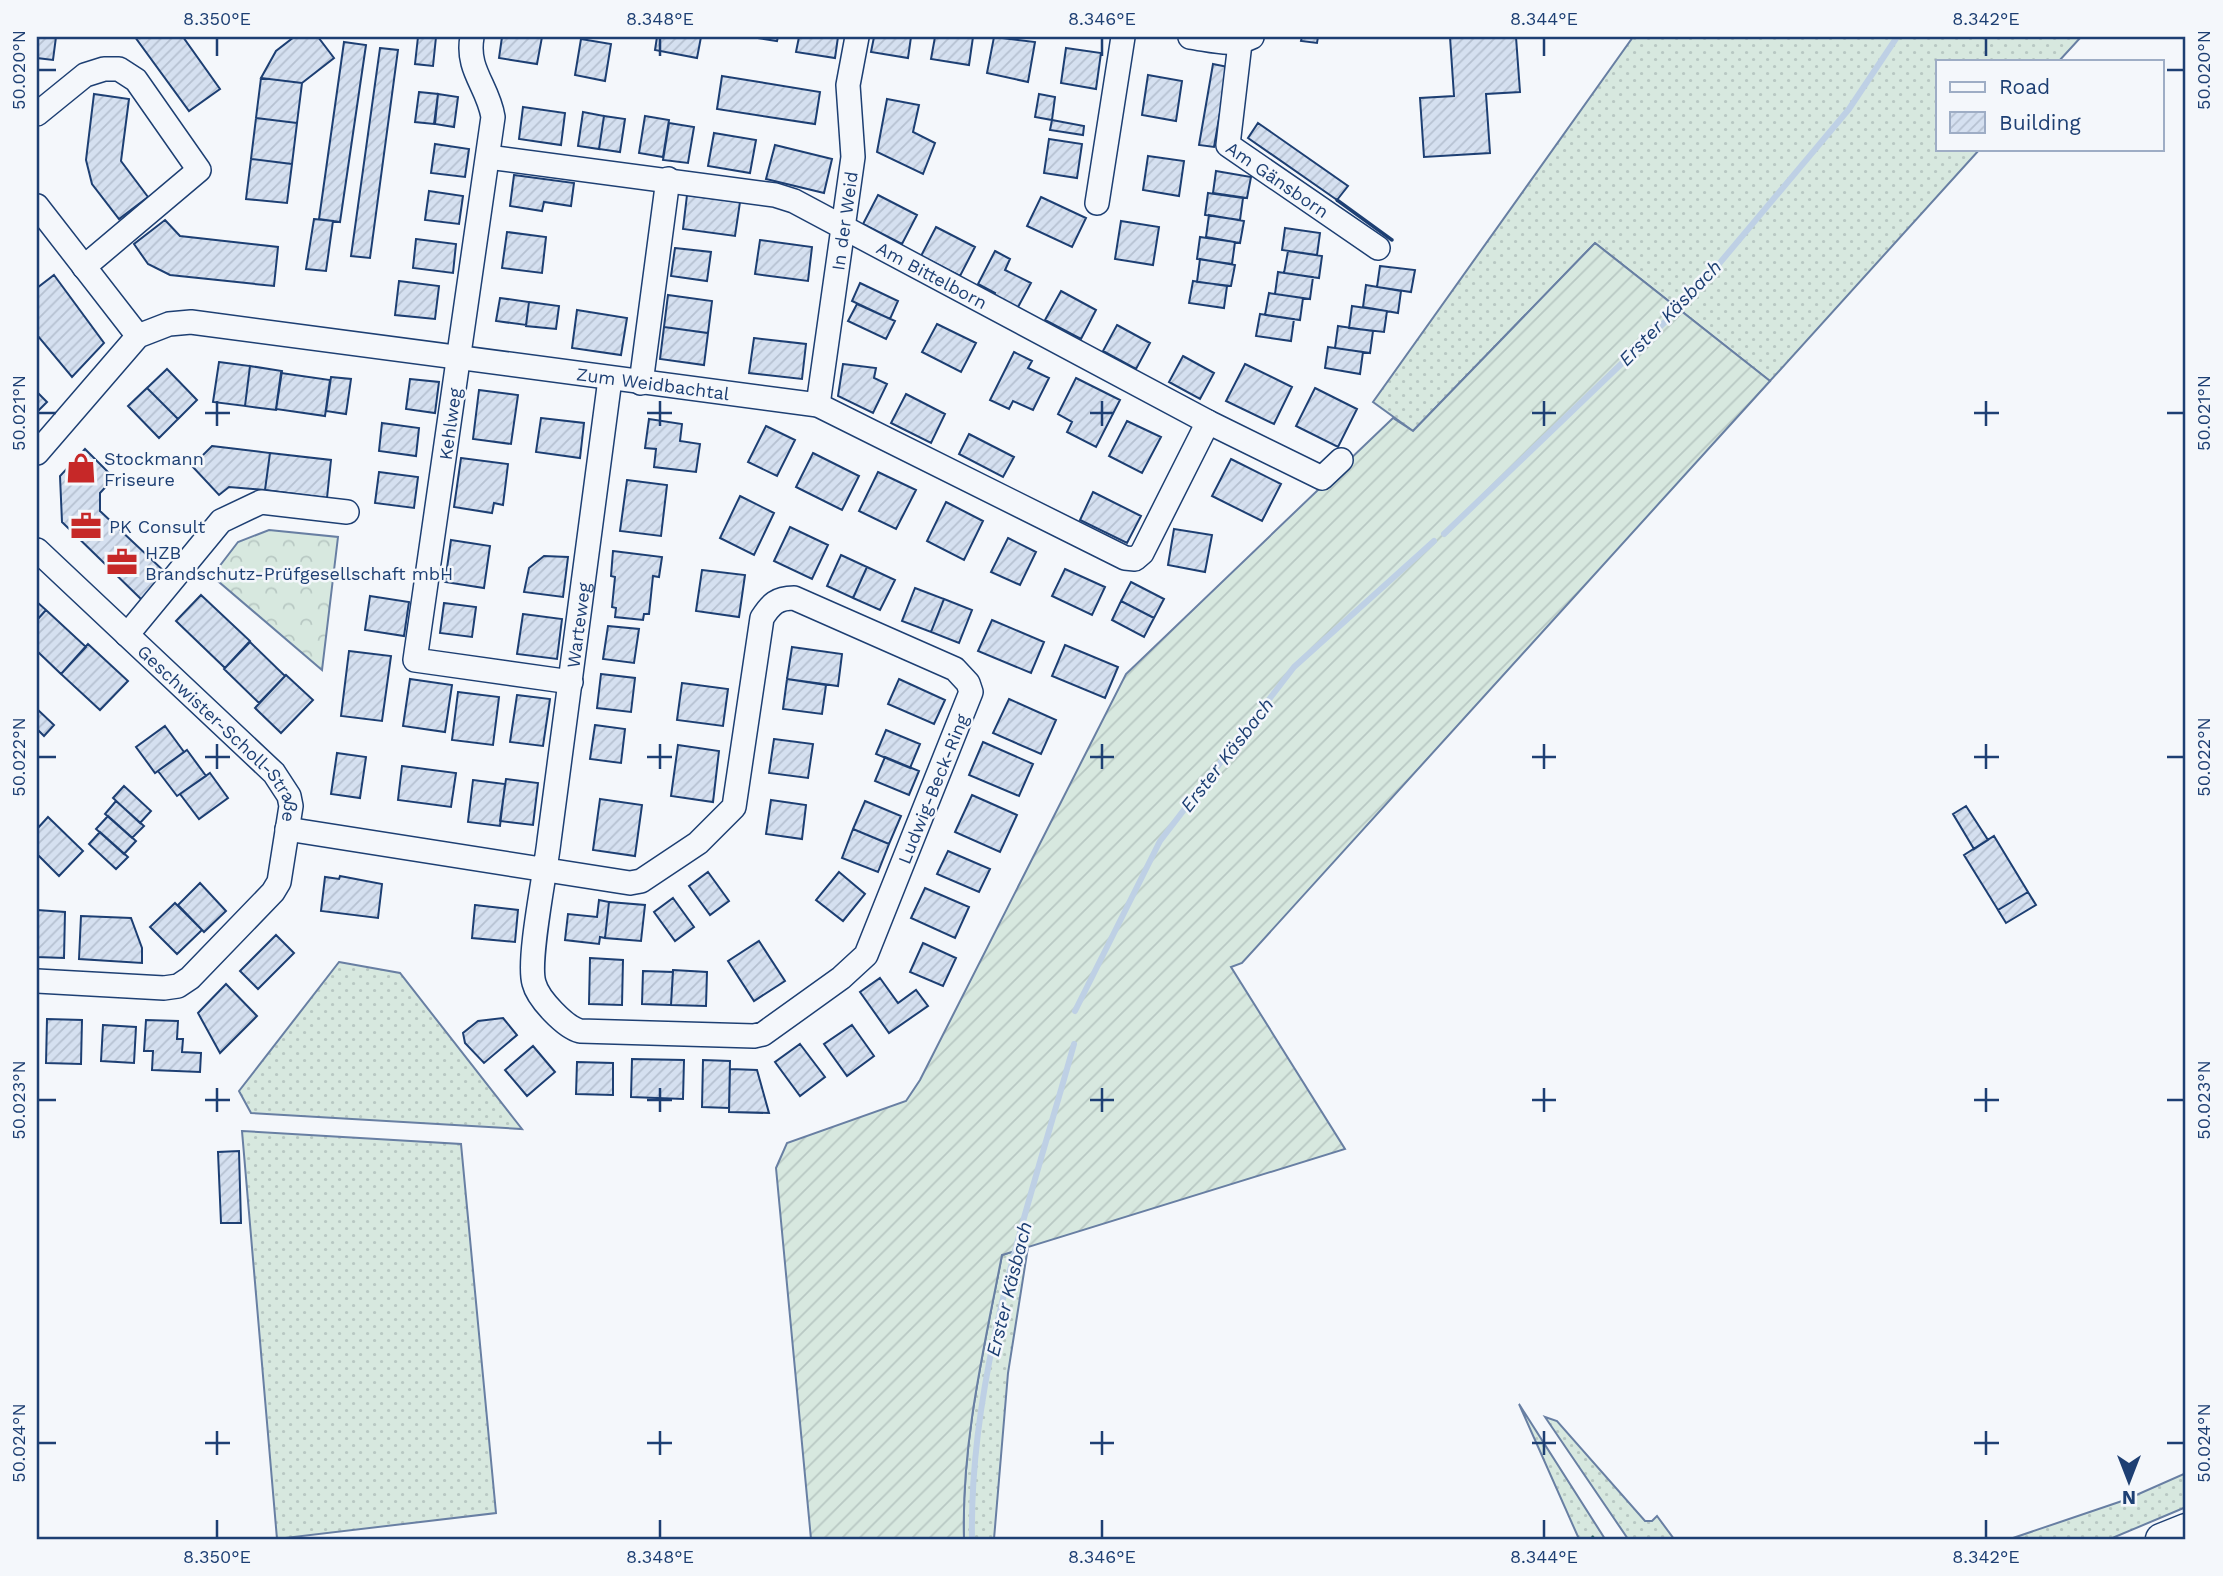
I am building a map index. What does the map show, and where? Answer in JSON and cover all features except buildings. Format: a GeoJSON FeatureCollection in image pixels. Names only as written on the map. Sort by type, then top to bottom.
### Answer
{"type":"FeatureCollection","features":[{"type":"Feature","properties":{"kind":"main road"},"geometry":{"type":"LineString","coordinates":[[2161,1539],[2186,1529]]}},
{"type":"Feature","properties":{"kind":"street","name":"Kehlweg"},"geometry":{"type":"LineString","coordinates":[[472,37],[470,61],[491,104],[493,117],[415,660],[571,681]]}},
{"type":"Feature","properties":{"kind":"street","name":"In der Weid"},"geometry":{"type":"LineString","coordinates":[[818,405],[853,158],[848,85],[857,37]]}},
{"type":"Feature","properties":{"kind":"street"},"geometry":{"type":"LineString","coordinates":[[1097,203],[1123,37]]}},
{"type":"Feature","properties":{"kind":"street","name":"Am Gänsborn"},"geometry":{"type":"LineString","coordinates":[[1190,37],[1246,40],[1228,145],[1378,248]]}},
{"type":"Feature","properties":{"kind":"street"},"geometry":{"type":"LineString","coordinates":[[37,114],[85,75],[104,69],[119,69],[136,80],[200,170],[84,267]]}},
{"type":"Feature","properties":{"kind":"street","name":"Am Bittelborn"},"geometry":{"type":"LineString","coordinates":[[488,157],[775,195],[844,225],[1208,422],[1322,478],[1341,460]]}},
{"type":"Feature","properties":{"kind":"street"},"geometry":{"type":"LineString","coordinates":[[641,383],[668,179]]}},
{"type":"Feature","properties":{"kind":"street"},"geometry":{"type":"LineString","coordinates":[[37,206],[138,335],[37,453]]}},
{"type":"Feature","properties":{"kind":"street","name":"Zum Weidbachtal"},"geometry":{"type":"LineString","coordinates":[[138,335],[169,324],[191,322],[818,405],[1125,558],[1135,559],[1142,553],[1208,422]]}},
{"type":"Feature","properties":{"kind":"street","name":"Warteweg"},"geometry":{"type":"LineString","coordinates":[[545,872],[610,379]]}},
{"type":"Feature","properties":{"kind":"street"},"geometry":{"type":"LineString","coordinates":[[127,635],[221,520],[261,502],[347,512]]}},
{"type":"Feature","properties":{"kind":"street","name":"Geschwister-Scholl-Straße"},"geometry":{"type":"LineString","coordinates":[[37,550],[274,773],[289,796],[291,806],[287,830],[545,872]]}},
{"type":"Feature","properties":{"kind":"street","name":"Ludwig-Beck-Ring"},"geometry":{"type":"LineString","coordinates":[[781,598],[806,602],[955,669],[968,682],[970,700],[866,955],[850,970],[763,1034],[754,1036],[580,1031],[562,1022],[534,985],[533,966],[545,872],[630,883],[641,881],[698,843],[726,819],[734,807],[758,630],[769,606],[781,598]]}},
{"type":"Feature","properties":{"kind":"street"},"geometry":{"type":"LineString","coordinates":[[37,981],[164,988],[178,986],[190,978],[273,892],[279,882],[287,830]]}},
{"type":"Feature","properties":{"kind":"green space"},"geometry":{"type":"Polygon","coordinates":[[[1633,37],[2081,37],[2060,60],[1936,60],[1936,150],[1979,150],[1770,381],[1595,243],[1413,431],[1373,402],[1633,37]]]}},
{"type":"Feature","properties":{"kind":"green space"},"geometry":{"type":"Polygon","coordinates":[[[1595,243],[1770,381],[1242,963],[1231,967],[1345,1149],[1002,1255],[970,1432],[964,1539],[811,1539],[776,1168],[787,1143],[906,1101],[920,1080],[1126,674],[1393,418],[1413,431],[1595,243]]]}},
{"type":"Feature","properties":{"kind":"green space"},"geometry":{"type":"Polygon","coordinates":[[[269,530],[338,537],[322,670],[212,576],[238,542],[269,530]]]}},
{"type":"Feature","properties":{"kind":"green space"},"geometry":{"type":"Polygon","coordinates":[[[339,962],[400,973],[522,1129],[251,1113],[239,1091],[339,962]]]}},
{"type":"Feature","properties":{"kind":"green space"},"geometry":{"type":"Polygon","coordinates":[[[242,1131],[461,1144],[496,1513],[277,1539],[242,1131]]]}},
{"type":"Feature","properties":{"kind":"green space"},"geometry":{"type":"Polygon","coordinates":[[[1028,1247],[1008,1373],[994,1539],[964,1539],[970,1432],[1002,1255],[1028,1247]]]}},
{"type":"Feature","properties":{"kind":"green space"},"geometry":{"type":"Polygon","coordinates":[[[1519,1404],[1605,1539],[1579,1539],[1519,1404]]]}},
{"type":"Feature","properties":{"kind":"green space"},"geometry":{"type":"Polygon","coordinates":[[[1545,1417],[1557,1421],[1645,1521],[1652,1521],[1657,1516],[1674,1539],[1628,1539],[1545,1417]]]}},
{"type":"Feature","properties":{"kind":"green space"},"geometry":{"type":"Polygon","coordinates":[[[2186,1473],[2186,1507],[2110,1539],[2010,1539],[2125,1500],[2186,1473]]]}},
{"type":"Feature","properties":{"kind":"waterway","name":"Erster Käsbach"},"geometry":{"type":"LineString","coordinates":[[1444,534],[1692,296],[1849,109],[1897,37]]}},
{"type":"Feature","properties":{"kind":"waterway","name":"Erster Käsbach"},"geometry":{"type":"LineString","coordinates":[[1075,1011],[1160,841],[1294,667],[1434,541]]}},
{"type":"Feature","properties":{"kind":"waterway","name":"Erster Käsbach"},"geometry":{"type":"LineString","coordinates":[[972,1539],[980,1414],[991,1351],[1005,1288],[1074,1044]]}},
{"type":"Feature","properties":{"kind":"wall"},"geometry":{"type":"LineString","coordinates":[[1337,200],[1392,240]]}},
{"type":"Feature","properties":{"kind":"place","name":"Stockmann Friseure"},"geometry":{"type":"Point","coordinates":[81,468]}},
{"type":"Feature","properties":{"kind":"place","name":"PK Consult"},"geometry":{"type":"Point","coordinates":[86,526]}},
{"type":"Feature","properties":{"kind":"place","name":"HZB Brandschutz-Prüfgesellschaft mbH"},"geometry":{"type":"Point","coordinates":[122,562]}}]}
